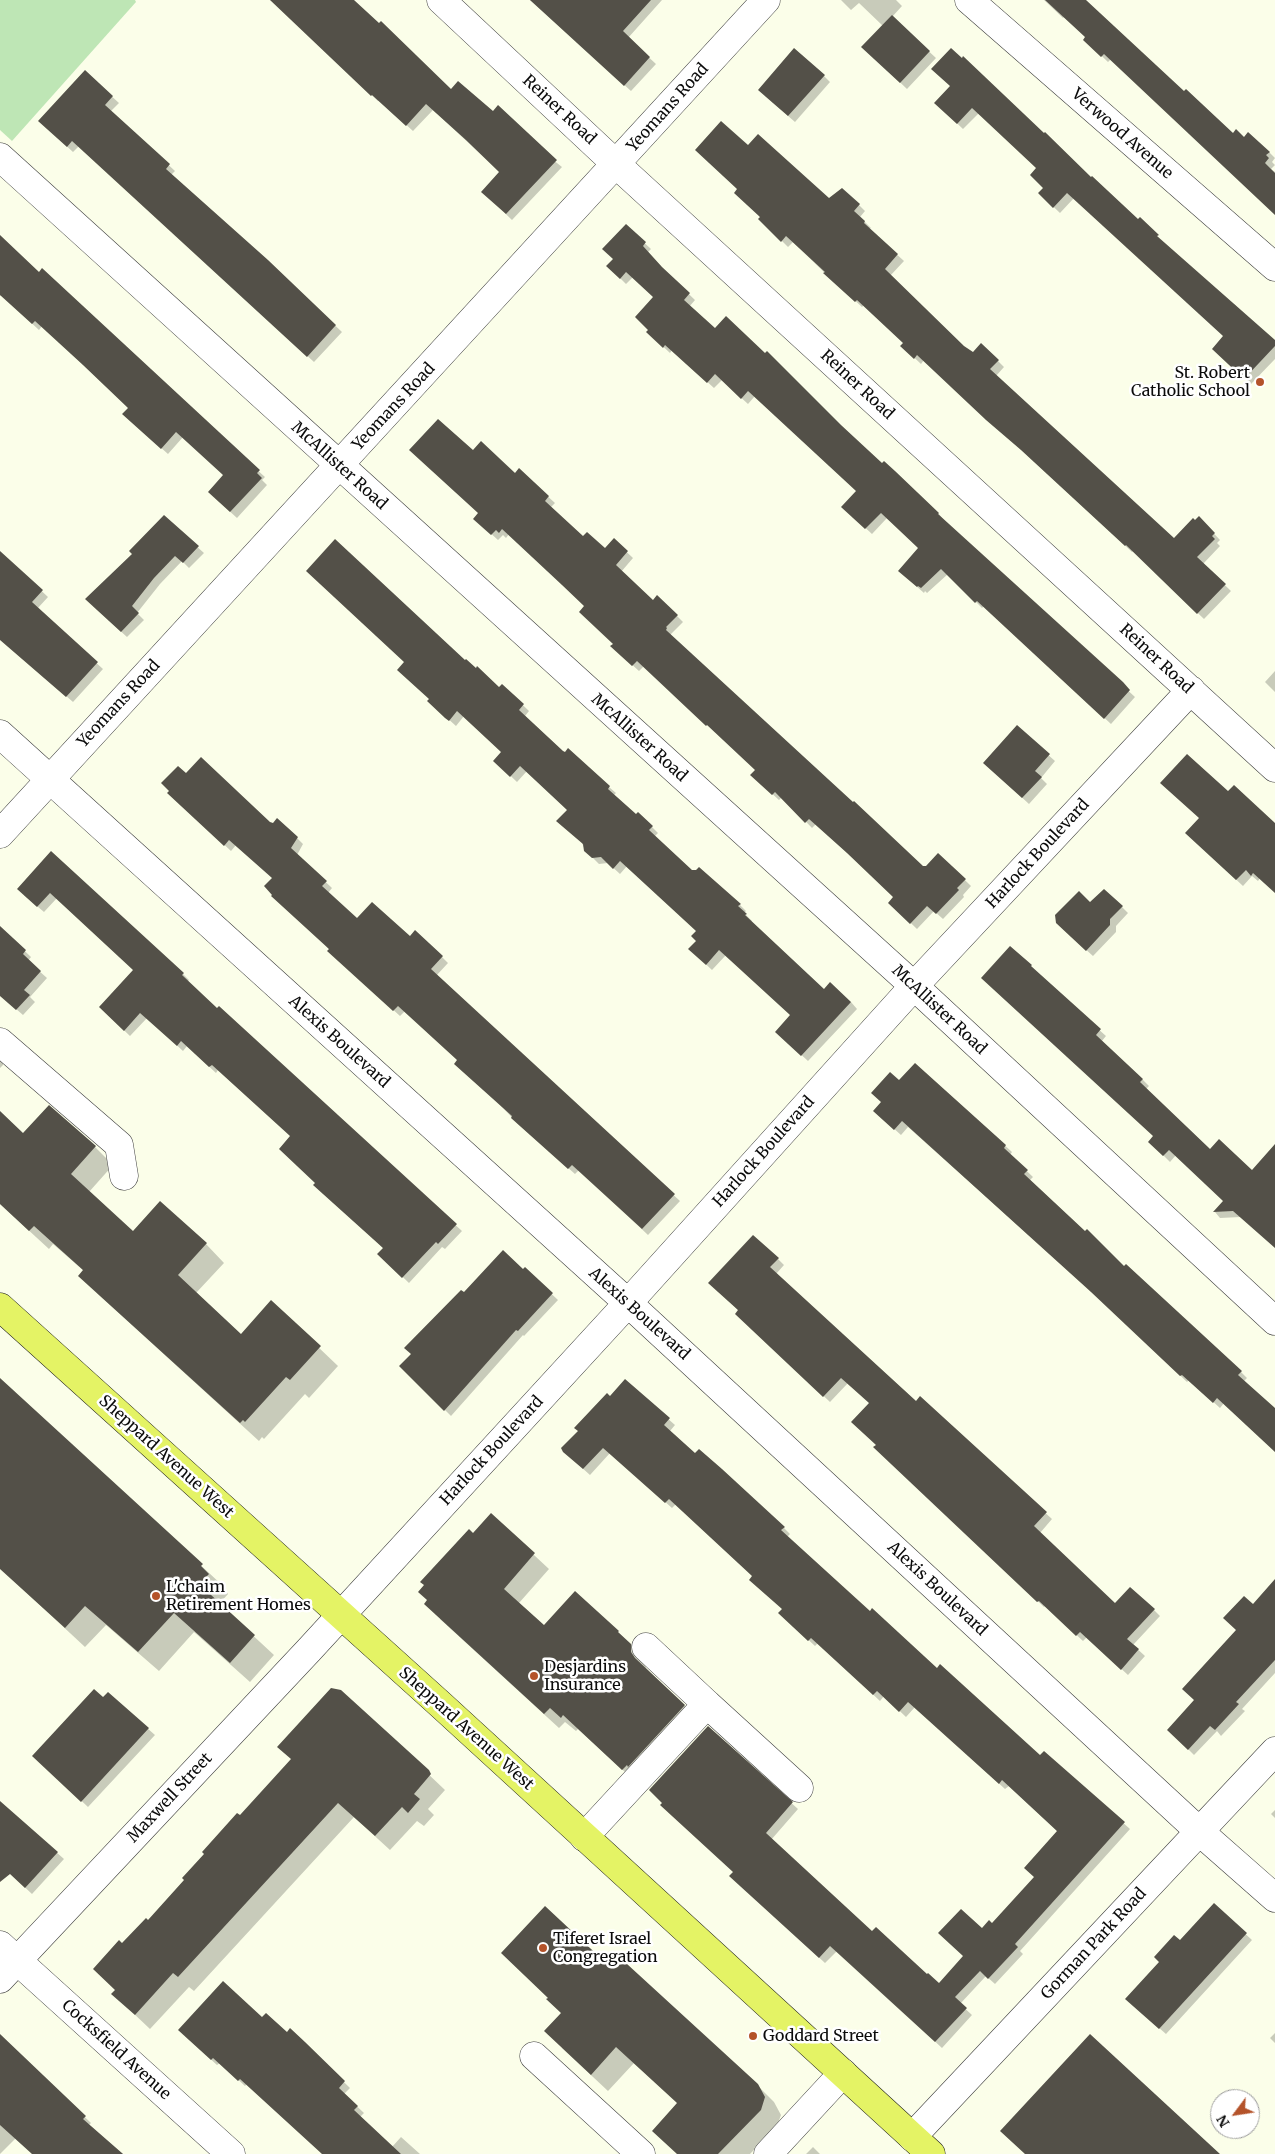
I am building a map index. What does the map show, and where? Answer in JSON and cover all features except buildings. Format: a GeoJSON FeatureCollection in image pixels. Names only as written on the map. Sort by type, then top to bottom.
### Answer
{"type":"FeatureCollection","features":[{"type":"Feature","properties":{"kind":"main road","name":"Sheppard Avenue West"},"geometry":{"type":"LineString","coordinates":[[0,1307],[921,2145]]}},
{"type":"Feature","properties":{"kind":"street","name":"Reiner Road"},"geometry":{"type":"LineString","coordinates":[[442,0],[616,164],[1275,768]]}},
{"type":"Feature","properties":{"kind":"street","name":"Yeomans Road"},"geometry":{"type":"LineString","coordinates":[[0,834],[766,0]]}},
{"type":"Feature","properties":{"kind":"street","name":"Verwood Avenue"},"geometry":{"type":"LineString","coordinates":[[969,0],[1275,267]]}},
{"type":"Feature","properties":{"kind":"street","name":"McAllister Road"},"geometry":{"type":"LineString","coordinates":[[0,157],[914,986],[1275,1320]]}},
{"type":"Feature","properties":{"kind":"street","name":"Harlock Boulevard"},"geometry":{"type":"LineString","coordinates":[[340,1616],[628,1303],[914,986],[1191,690]]}},
{"type":"Feature","properties":{"kind":"street","name":"Alexis Boulevard"},"geometry":{"type":"LineString","coordinates":[[0,734],[628,1303],[1200,1832],[1275,1898]]}},
{"type":"Feature","properties":{"kind":"street"},"geometry":{"type":"LineString","coordinates":[[0,1042],[119,1145],[124,1176]]}},
{"type":"Feature","properties":{"kind":"street","name":"Maxwell Street"},"geometry":{"type":"LineString","coordinates":[[6,1962],[340,1616]]}},
{"type":"Feature","properties":{"kind":"street"},"geometry":{"type":"LineString","coordinates":[[646,1647],[799,1788]]}},
{"type":"Feature","properties":{"kind":"street"},"geometry":{"type":"LineString","coordinates":[[584,1837],[707,1704]]}},
{"type":"Feature","properties":{"kind":"street","name":"Gorman Park Road"},"geometry":{"type":"LineString","coordinates":[[921,2145],[1200,1832],[1275,1751]]}},
{"type":"Feature","properties":{"kind":"street","name":"Cocksfield Avenue"},"geometry":{"type":"LineString","coordinates":[[6,1962],[232,2154]]}},
{"type":"Feature","properties":{"kind":"street"},"geometry":{"type":"LineString","coordinates":[[534,2056],[641,2154]]}},
{"type":"Feature","properties":{"kind":"street"},"geometry":{"type":"LineString","coordinates":[[768,2154],[843,2073]]}},
{"type":"Feature","properties":{"kind":"green space"},"geometry":{"type":"Polygon","coordinates":[[[0,0],[135,0],[136,2],[12,141],[0,130],[0,0]]]}},
{"type":"Feature","properties":{"kind":"place","name":"St. Robert Catholic School"},"geometry":{"type":"Point","coordinates":[1260,382]}},
{"type":"Feature","properties":{"kind":"place","name":"L'chaim Retirement Homes"},"geometry":{"type":"Point","coordinates":[156,1596]}},
{"type":"Feature","properties":{"kind":"place","name":"Desjardins Insurance"},"geometry":{"type":"Point","coordinates":[534,1676]}},
{"type":"Feature","properties":{"kind":"place","name":"Tiferet Israel Congregation"},"geometry":{"type":"Point","coordinates":[543,1948]}},
{"type":"Feature","properties":{"kind":"place","name":"Goddard Street"},"geometry":{"type":"Point","coordinates":[753,2036]}}]}
